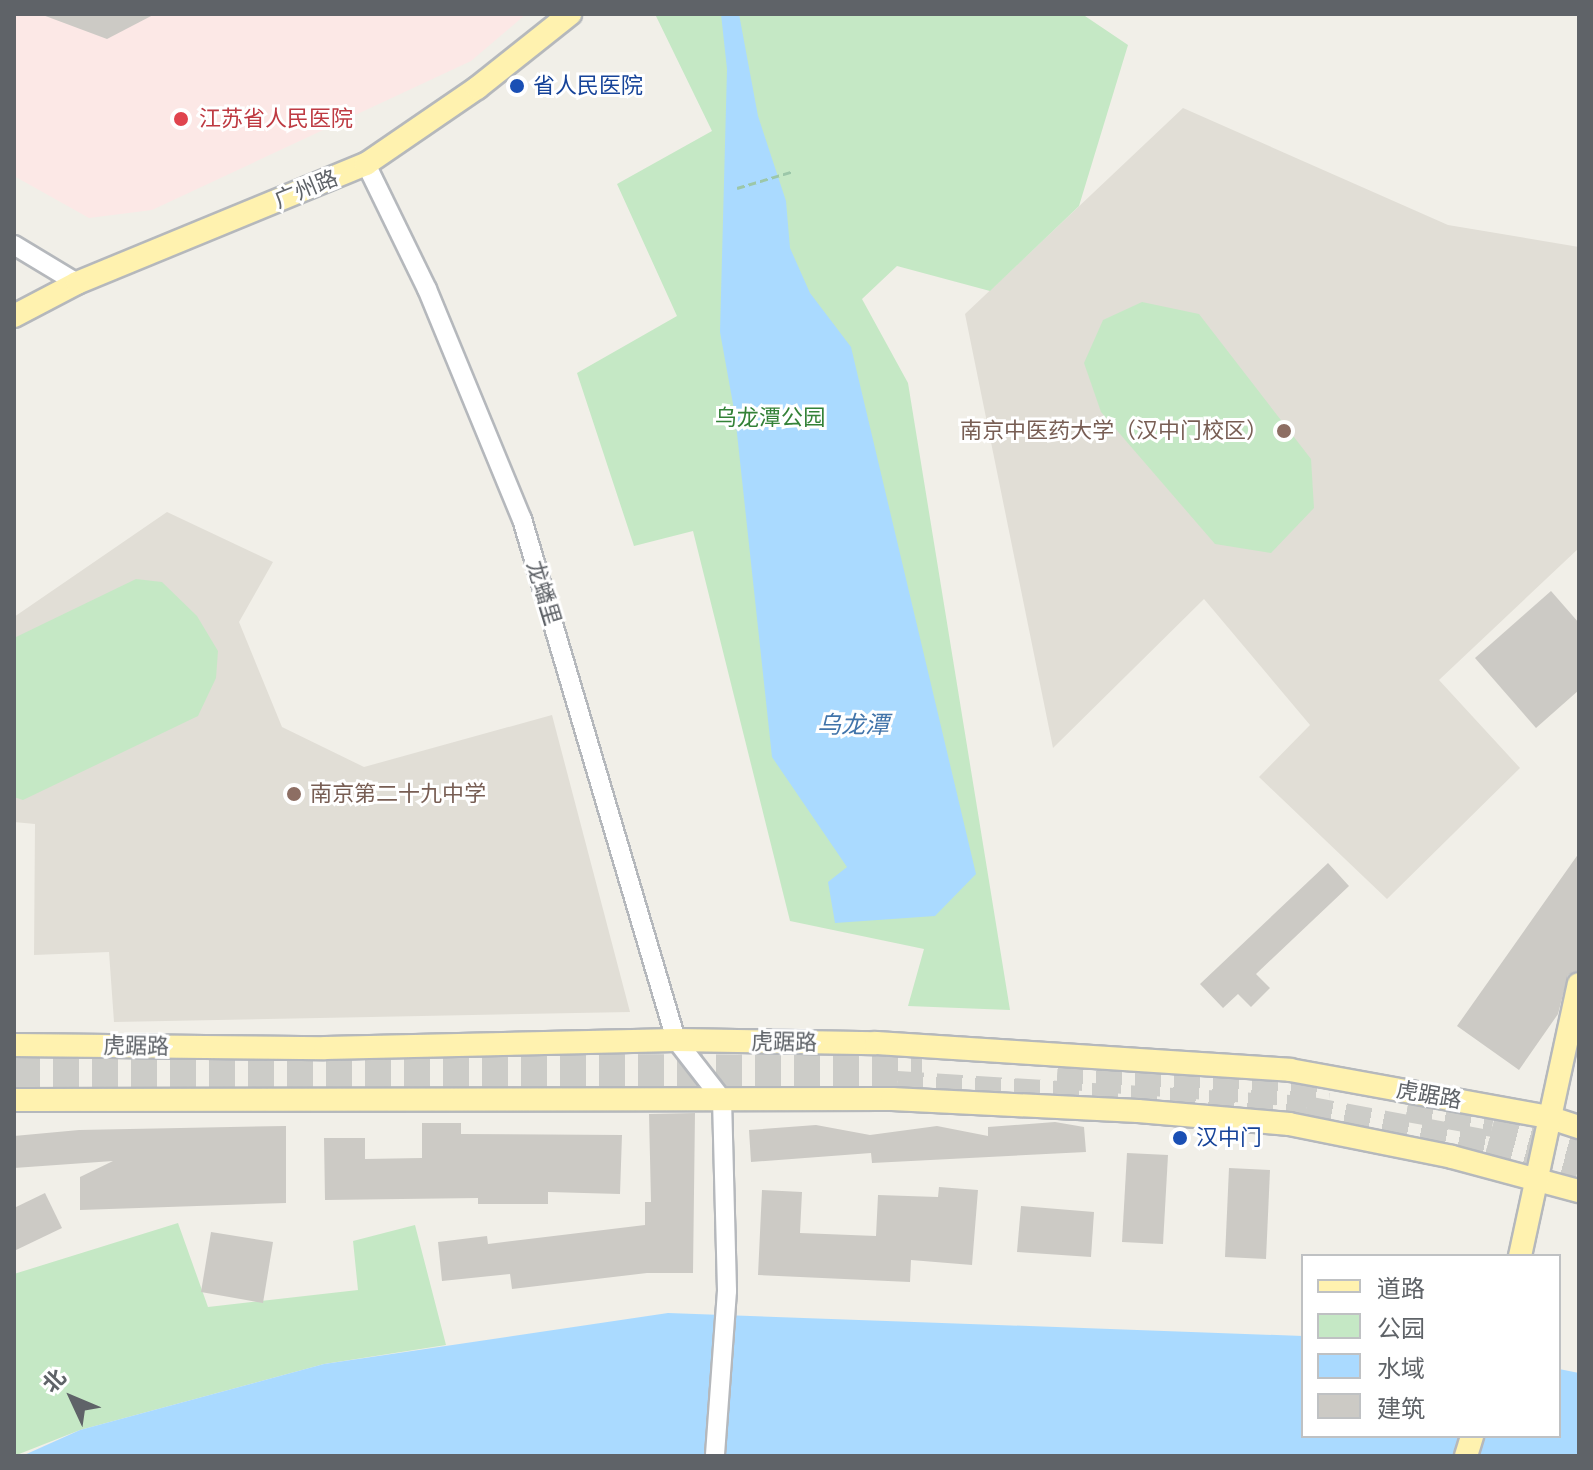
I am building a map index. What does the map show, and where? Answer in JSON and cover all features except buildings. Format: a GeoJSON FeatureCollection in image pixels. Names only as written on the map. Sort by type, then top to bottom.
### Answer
{"type":"FeatureCollection","features":[{"type":"Feature","properties":{"kind":"main road","name":"广州路"},"geometry":{"type":"LineString","coordinates":[[14,316],[77,283],[366,164],[477,88],[570,14]]}},
{"type":"Feature","properties":{"kind":"main road"},"geometry":{"type":"LineString","coordinates":[[1523,1245],[1548,1117],[1579,984]]}},
{"type":"Feature","properties":{"kind":"main road","name":"虎踞路"},"geometry":{"type":"LineString","coordinates":[[14,1045],[325,1048],[676,1040],[876,1043],[1290,1070],[1548,1117],[1579,1127]]}},
{"type":"Feature","properties":{"kind":"main road"},"geometry":{"type":"LineString","coordinates":[[14,1100],[892,1099],[1289,1124],[1538,1177],[1579,1191]]}},
{"type":"Feature","properties":{"kind":"street","name":"龙蟠里"},"geometry":{"type":"LineString","coordinates":[[366,164],[427,289],[522,519],[676,1040]]}},
{"type":"Feature","properties":{"kind":"street"},"geometry":{"type":"LineString","coordinates":[[14,245],[77,283]]}},
{"type":"Feature","properties":{"kind":"street"},"geometry":{"type":"LineString","coordinates":[[676,1040],[722,1099],[727,1291],[715,1456]]}},
{"type":"Feature","properties":{"kind":"path"},"geometry":{"type":"LineString","coordinates":[[737,188],[794,171]]}},
{"type":"Feature","properties":{"kind":"shaded area","name":"江苏省人民医院"},"geometry":{"type":"Polygon","coordinates":[[[14,14],[526,14],[471,61],[152,210],[89,218],[14,176],[14,14]]]}},
{"type":"Feature","properties":{"kind":"shaded area","name":"南京中医药大学（汉中门校区）"},"geometry":{"type":"Polygon","coordinates":[[[1183,108],[1448,225],[1579,247],[1579,548],[1439,680],[1520,768],[1387,899],[1259,777],[1310,725],[1204,599],[1053,748],[965,314],[1183,108]]]}},
{"type":"Feature","properties":{"kind":"shaded area","name":"南京第二十九中学"},"geometry":{"type":"Polygon","coordinates":[[[167,512],[273,562],[239,622],[282,727],[364,767],[552,715],[630,1012],[114,1022],[109,952],[34,955],[35,824],[14,822],[14,617],[167,512]]]}},
{"type":"Feature","properties":{"kind":"green space","name":"乌龙潭公园"},"geometry":{"type":"Polygon","coordinates":[[[655,14],[1082,14],[1128,45],[1079,206],[990,291],[897,266],[862,299],[908,383],[1010,1010],[908,1006],[924,949],[790,921],[693,531],[634,546],[577,373],[677,316],[617,184],[712,131],[655,14]]]}},
{"type":"Feature","properties":{"kind":"green space"},"geometry":{"type":"Polygon","coordinates":[[[1142,302],[1199,314],[1311,459],[1314,508],[1271,553],[1215,544],[1101,412],[1084,363],[1103,320],[1142,302]]]}},
{"type":"Feature","properties":{"kind":"green space"},"geometry":{"type":"Polygon","coordinates":[[[136,579],[162,582],[197,616],[218,651],[216,678],[198,716],[23,800],[14,797],[14,638],[136,579]]]}},
{"type":"Feature","properties":{"kind":"green space"},"geometry":{"type":"Polygon","coordinates":[[[178,1223],[208,1307],[358,1290],[353,1241],[415,1225],[446,1345],[324,1364],[80,1430],[14,1456],[14,1274],[178,1223]]]}},
{"type":"Feature","properties":{"kind":"water","name":"乌龙潭"},"geometry":{"type":"Polygon","coordinates":[[[721,14],[739,14],[758,116],[786,201],[790,248],[810,293],[851,347],[976,874],[935,916],[835,923],[828,882],[847,867],[772,757],[735,415],[720,332],[727,69],[721,14]]]}},
{"type":"Feature","properties":{"kind":"water"},"geometry":{"type":"Polygon","coordinates":[[[668,1313],[1301,1336],[1301,1438],[1561,1438],[1561,1369],[1579,1373],[1579,1456],[22,1456],[80,1430],[324,1364],[668,1313]]]}},
{"type":"Feature","properties":{"kind":"tunnel"},"geometry":{"type":"LineString","coordinates":[[14,1065],[922,1068]]}},
{"type":"Feature","properties":{"kind":"tunnel"},"geometry":{"type":"LineString","coordinates":[[1057,1076],[1329,1096]]}},
{"type":"Feature","properties":{"kind":"tunnel"},"geometry":{"type":"LineString","coordinates":[[14,1084],[897,1084],[1306,1109],[1488,1143],[1579,1168]]}},
{"type":"Feature","properties":{"kind":"tunnel"},"geometry":{"type":"LineString","coordinates":[[1407,1109],[1493,1124],[1579,1148]]}},
{"type":"Feature","properties":{"kind":"place","name":"省人民医院"},"geometry":{"type":"Point","coordinates":[517,86]}},
{"type":"Feature","properties":{"kind":"place","name":"江苏省人民医院"},"geometry":{"type":"Point","coordinates":[181,119]}},
{"type":"Feature","properties":{"kind":"place","name":"南京中医药大学（汉中门校区）"},"geometry":{"type":"Point","coordinates":[1284,431]}},
{"type":"Feature","properties":{"kind":"place","name":"南京第二十九中学"},"geometry":{"type":"Point","coordinates":[294,794]}},
{"type":"Feature","properties":{"kind":"place","name":"汉中门"},"geometry":{"type":"Point","coordinates":[1180,1138]}}]}
